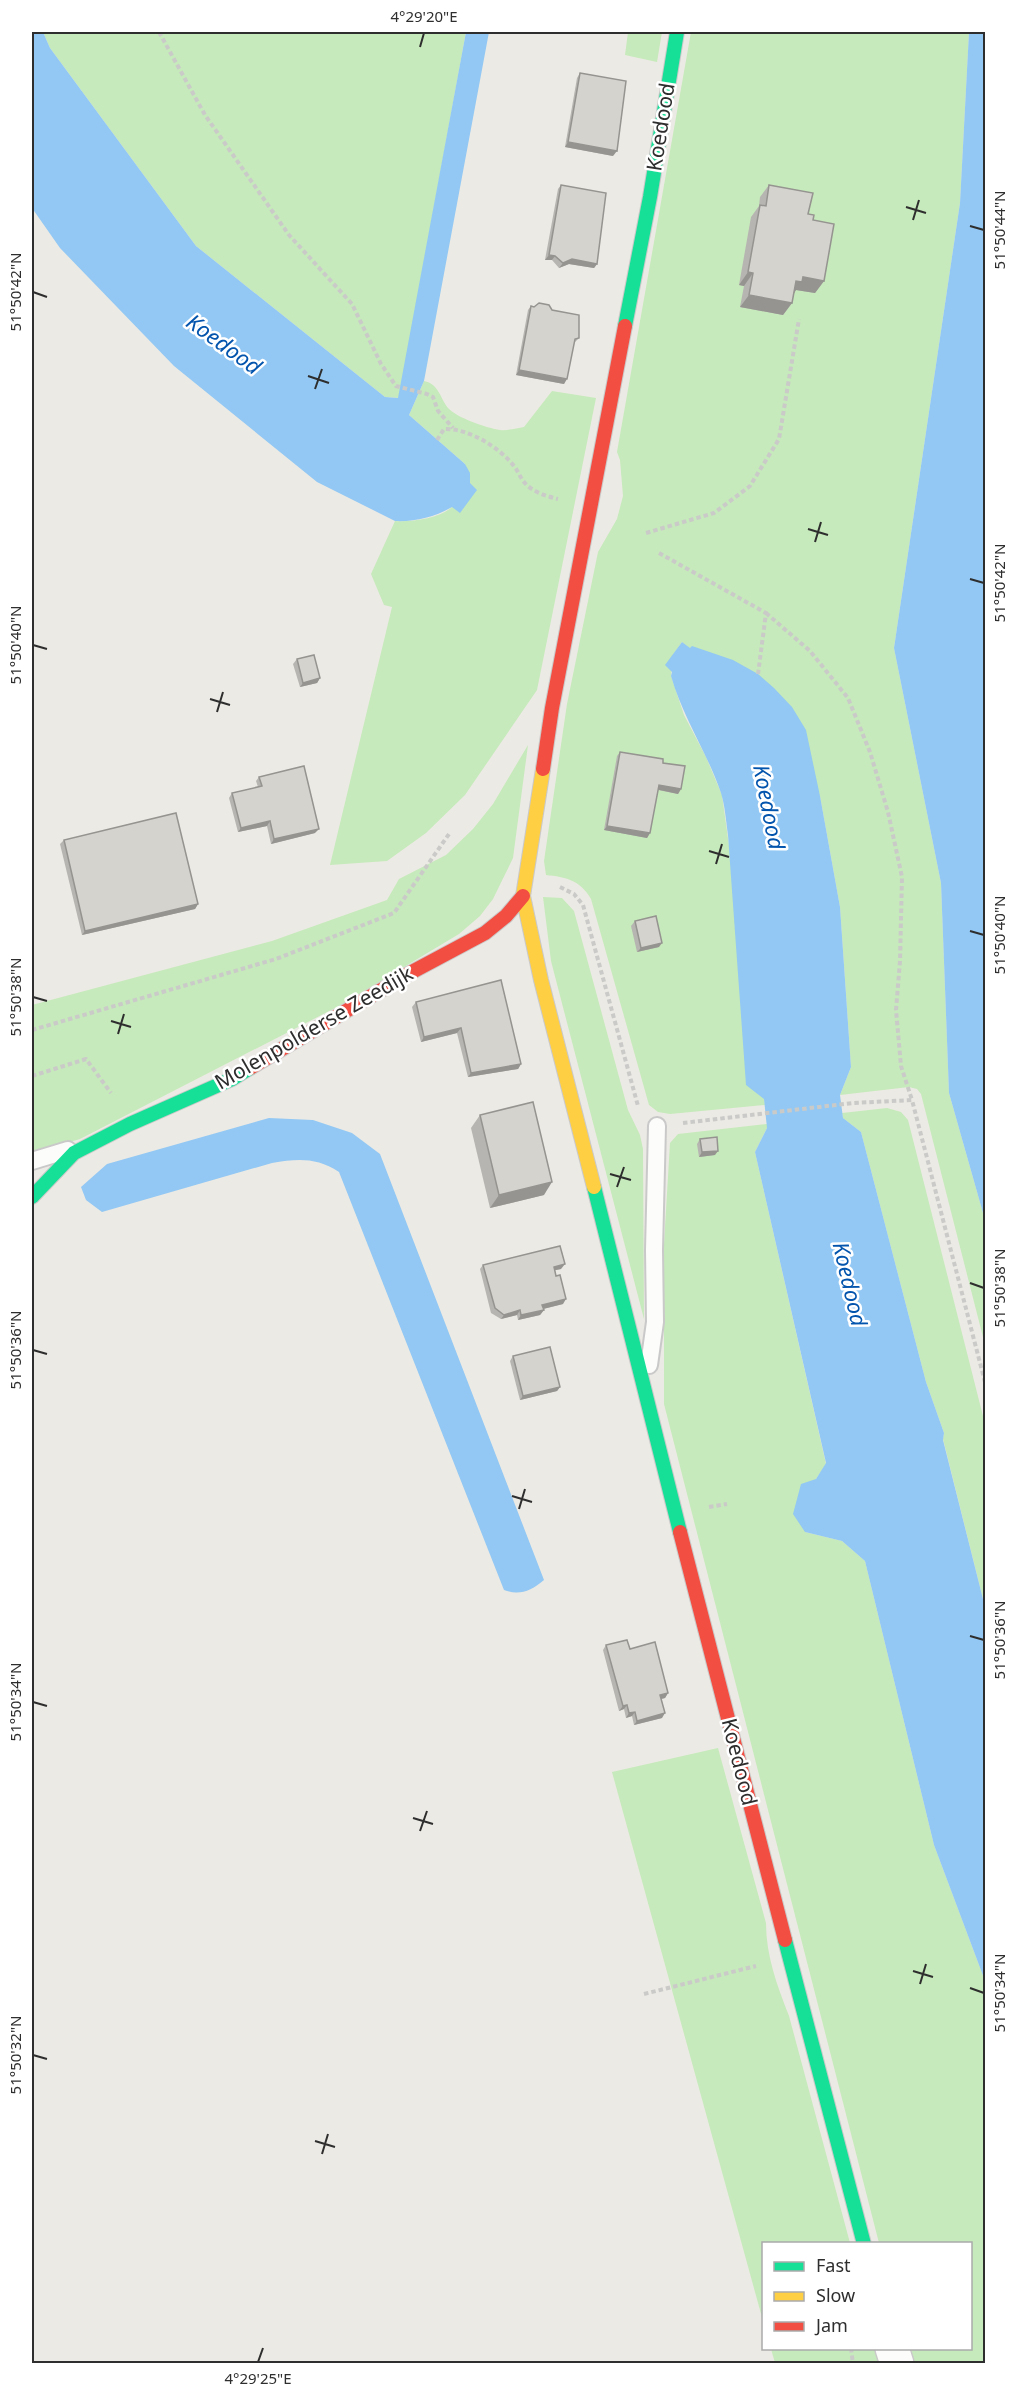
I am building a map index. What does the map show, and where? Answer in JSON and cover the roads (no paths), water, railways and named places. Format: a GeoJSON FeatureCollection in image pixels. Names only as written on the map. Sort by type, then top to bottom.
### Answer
{"type":"FeatureCollection","features":[{"type":"Feature","properties":{"kind":"street","name":"Koedood"},"geometry":{"type":"LineString","coordinates":[[676,32],[650,197],[552,708],[522,896],[541,980],[646,1388],[680,1531],[863,2242]]}},
{"type":"Feature","properties":{"kind":"street","name":"Molenpolderse Zeedijk"},"geometry":{"type":"LineString","coordinates":[[32,1197],[74,1154],[130,1124],[232,1079],[410,973],[485,933],[506,916],[522,896]]}},
{"type":"Feature","properties":{"kind":"lane"},"geometry":{"type":"LineString","coordinates":[[646,1388],[655,1322],[657,1126]]}},
{"type":"Feature","properties":{"kind":"lane","name":"Molenpolderse Zeedijk"},"geometry":{"type":"LineString","coordinates":[[32,1161],[94,1143]]}},
{"type":"Feature","properties":{"kind":"water"},"geometry":{"type":"Polygon","coordinates":[[[32,32],[43,32],[50,48],[196,246],[385,397],[398,398],[466,32],[489,32],[424,381],[409,415],[465,464],[470,473],[470,483],[477,490],[460,513],[452,507],[424,518],[395,521],[317,482],[174,366],[60,248],[32,208],[32,32]]]}},
{"type":"Feature","properties":{"kind":"water"},"geometry":{"type":"Polygon","coordinates":[[[969,32],[986,32],[985,1220],[949,1093],[941,883],[894,648],[960,203],[969,32]]]}},
{"type":"Feature","properties":{"kind":"water"},"geometry":{"type":"Polygon","coordinates":[[[682,642],[690,648],[692,646],[733,660],[758,674],[792,707],[806,730],[840,907],[851,1067],[840,1095],[843,1118],[861,1132],[926,1382],[944,1433],[943,1440],[985,1607],[985,1981],[934,1845],[865,1561],[842,1541],[805,1532],[793,1514],[801,1484],[816,1479],[826,1463],[755,1152],[767,1128],[764,1099],[746,1085],[724,803],[709,763],[676,691],[671,676],[672,672],[665,665],[682,642]]]}},
{"type":"Feature","properties":{"kind":"water"},"geometry":{"type":"Polygon","coordinates":[[[269,1118],[313,1120],[352,1133],[380,1154],[544,1580],[534,1587],[515,1593],[504,1590],[339,1172],[331,1167],[306,1160],[290,1161],[272,1163],[102,1212],[86,1200],[81,1187],[107,1164],[269,1118]]]}}]}
